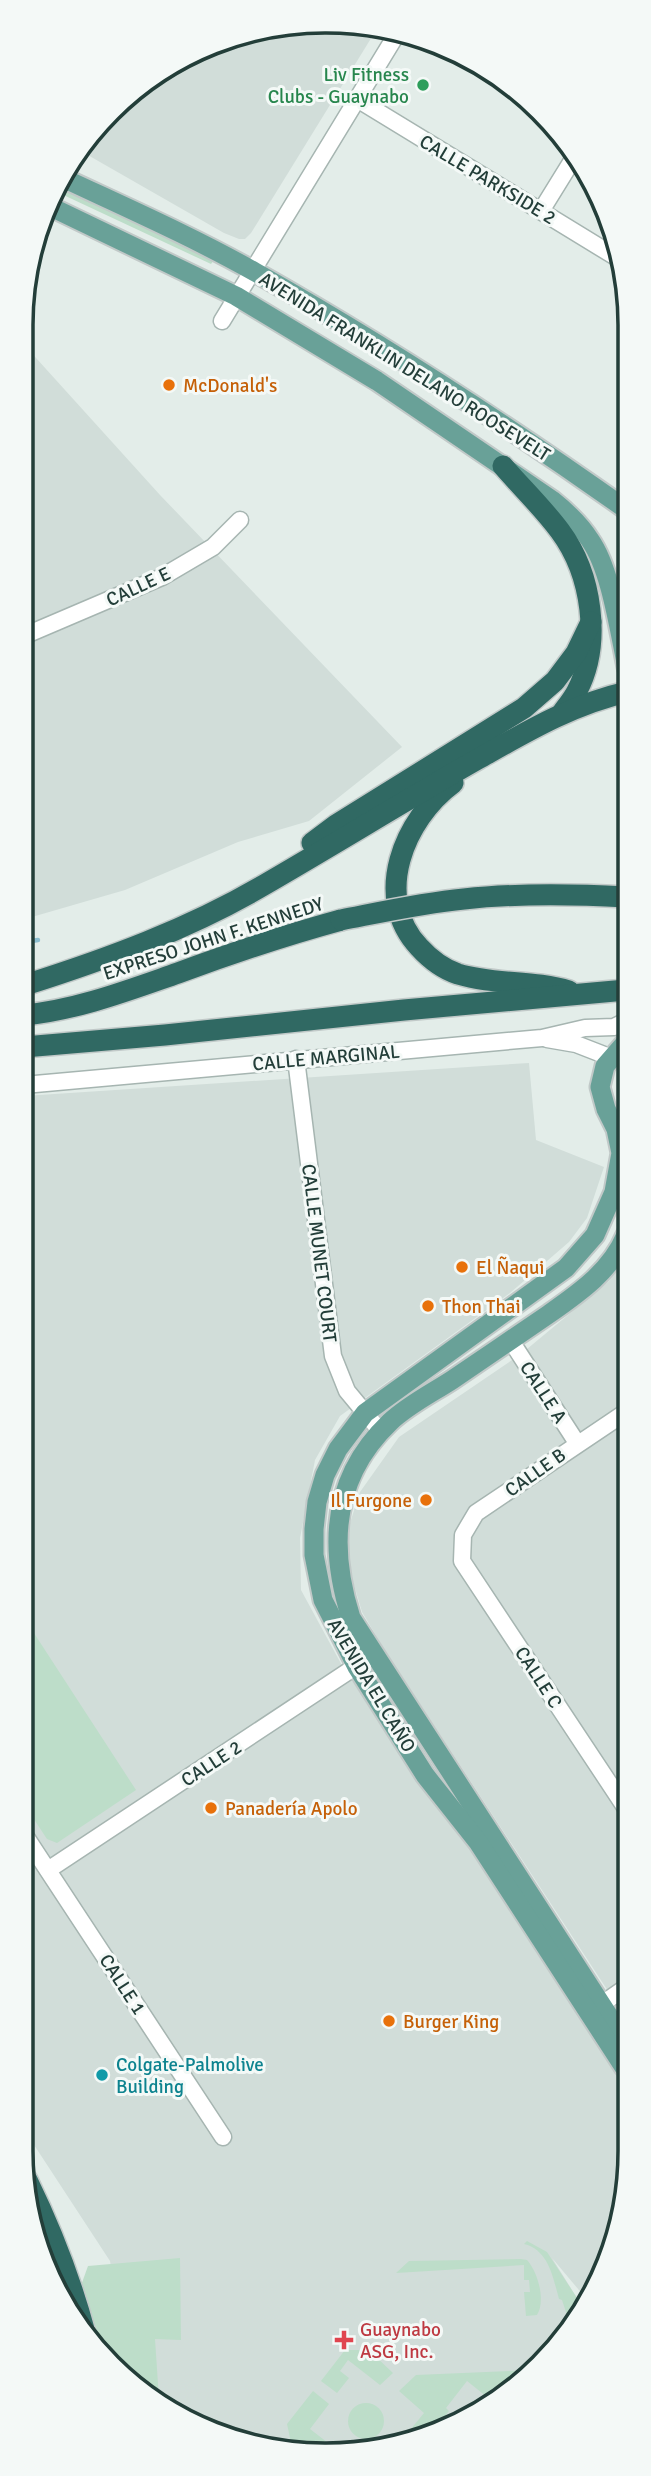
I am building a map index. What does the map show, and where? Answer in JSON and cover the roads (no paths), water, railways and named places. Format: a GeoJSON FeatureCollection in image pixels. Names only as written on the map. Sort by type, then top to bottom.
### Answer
{"type":"FeatureCollection","features":[{"type":"Feature","properties":{"kind":"highway"},"geometry":{"type":"LineString","coordinates":[[503,466],[562,533],[579,566],[586,588],[591,622],[589,657],[576,694],[560,715]]}},
{"type":"Feature","properties":{"kind":"highway"},"geometry":{"type":"LineString","coordinates":[[264,885],[293,858],[336,825],[524,708],[555,681],[576,653],[591,622]]}},
{"type":"Feature","properties":{"kind":"highway"},"geometry":{"type":"LineString","coordinates":[[33,982],[74,970],[205,917],[505,744],[560,715],[618,694]]}},
{"type":"Feature","properties":{"kind":"highway"},"geometry":{"type":"LineString","coordinates":[[505,744],[432,802],[405,842],[396,879],[404,927],[425,954],[439,965],[458,974],[548,984],[585,995]]}},
{"type":"Feature","properties":{"kind":"highway","name":"EXPRESO JOHN F. KENNEDY"},"geometry":{"type":"LineString","coordinates":[[33,1014],[114,995],[279,937],[341,920],[466,898],[539,894],[618,897]]}},
{"type":"Feature","properties":{"kind":"highway"},"geometry":{"type":"LineString","coordinates":[[33,1046],[618,991]]}},
{"type":"Feature","properties":{"kind":"highway"},"geometry":{"type":"LineString","coordinates":[[38,2202],[75,2301]]}},
{"type":"Feature","properties":{"kind":"main road","name":"AVENIDA FRANKLIN DELANO ROOSEVELT"},"geometry":{"type":"LineString","coordinates":[[71,182],[252,270],[416,368],[618,504]]}},
{"type":"Feature","properties":{"kind":"main road","name":"AVENIDA FRANKLIN DELANO ROOSEVELT"},"geometry":{"type":"LineString","coordinates":[[57,210],[236,296],[377,381],[552,500],[574,519],[592,541],[608,586],[618,629]]}},
{"type":"Feature","properties":{"kind":"main road","name":"AVENIDA EL CAÑO"},"geometry":{"type":"LineString","coordinates":[[618,1057],[605,1066],[600,1087],[618,1139]]}},
{"type":"Feature","properties":{"kind":"main road","name":"AVENIDA EL CAÑO"},"geometry":{"type":"LineString","coordinates":[[618,1170],[614,1192],[595,1235],[566,1268],[366,1413],[338,1449],[326,1475],[317,1502],[314,1529],[314,1555],[323,1600],[356,1667],[425,1775],[478,1842],[596,2008],[618,2033]]}},
{"type":"Feature","properties":{"kind":"main road","name":"AVENIDA EL CAÑO"},"geometry":{"type":"LineString","coordinates":[[618,1251],[597,1277],[570,1299],[394,1418],[363,1457],[341,1500],[336,1540],[341,1586],[351,1618],[596,2008],[618,2054]]}},
{"type":"Feature","properties":{"kind":"street"},"geometry":{"type":"LineString","coordinates":[[222,321],[392,41]]}},
{"type":"Feature","properties":{"kind":"street","name":"CALLE PARKSIDE 2"},"geometry":{"type":"LineString","coordinates":[[357,99],[609,253]]}},
{"type":"Feature","properties":{"kind":"street"},"geometry":{"type":"LineString","coordinates":[[541,211],[569,165]]}},
{"type":"Feature","properties":{"kind":"street","name":"CALLE E"},"geometry":{"type":"LineString","coordinates":[[33,632],[162,577],[214,547],[240,520]]}},
{"type":"Feature","properties":{"kind":"street","name":"CALLE MARGINAL"},"geometry":{"type":"LineString","coordinates":[[33,1084],[542,1038],[585,1028],[618,1025]]}},
{"type":"Feature","properties":{"kind":"street"},"geometry":{"type":"LineString","coordinates":[[542,1038],[618,1056]]}},
{"type":"Feature","properties":{"kind":"street","name":"CALLE MUNET COURT"},"geometry":{"type":"LineString","coordinates":[[296,1059],[333,1356],[347,1391],[381,1432]]}},
{"type":"Feature","properties":{"kind":"street","name":"CALLE A"},"geometry":{"type":"LineString","coordinates":[[511,1340],[577,1443]]}},
{"type":"Feature","properties":{"kind":"street","name":"CALLE B"},"geometry":{"type":"LineString","coordinates":[[463,1545],[463,1535],[476,1513],[618,1417]]}},
{"type":"Feature","properties":{"kind":"street","name":"CALLE C"},"geometry":{"type":"LineString","coordinates":[[463,1545],[462,1561],[618,1796]]}},
{"type":"Feature","properties":{"kind":"street","name":"CALLE 2"},"geometry":{"type":"LineString","coordinates":[[48,1870],[373,1655]]}},
{"type":"Feature","properties":{"kind":"street","name":"CALLE 1"},"geometry":{"type":"LineString","coordinates":[[33,1848],[223,2137]]}},
{"type":"Feature","properties":{"kind":"street"},"geometry":{"type":"LineString","coordinates":[[596,2008],[618,1993]]}},
{"type":"Feature","properties":{"kind":"waterway"},"geometry":{"type":"LineString","coordinates":[[33,941],[38,940]]}},
{"type":"Feature","properties":{"kind":"place","name":"Liv Fitness Clubs - Guaynabo"},"geometry":{"type":"Point","coordinates":[423,85]}},
{"type":"Feature","properties":{"kind":"place","name":"McDonald's"},"geometry":{"type":"Point","coordinates":[169,385]}},
{"type":"Feature","properties":{"kind":"place","name":"El Ñaqui"},"geometry":{"type":"Point","coordinates":[462,1267]}},
{"type":"Feature","properties":{"kind":"place","name":"Thon Thai"},"geometry":{"type":"Point","coordinates":[428,1306]}},
{"type":"Feature","properties":{"kind":"place","name":"Il Furgone"},"geometry":{"type":"Point","coordinates":[426,1500]}},
{"type":"Feature","properties":{"kind":"place","name":"Panadería Apolo"},"geometry":{"type":"Point","coordinates":[211,1808]}},
{"type":"Feature","properties":{"kind":"place","name":"Burger King"},"geometry":{"type":"Point","coordinates":[389,2021]}},
{"type":"Feature","properties":{"kind":"place","name":"Colgate-Palmolive Building"},"geometry":{"type":"Point","coordinates":[102,2075]}},
{"type":"Feature","properties":{"kind":"place","name":"Guaynabo ASG, Inc."},"geometry":{"type":"Point","coordinates":[344,2340]}}]}
